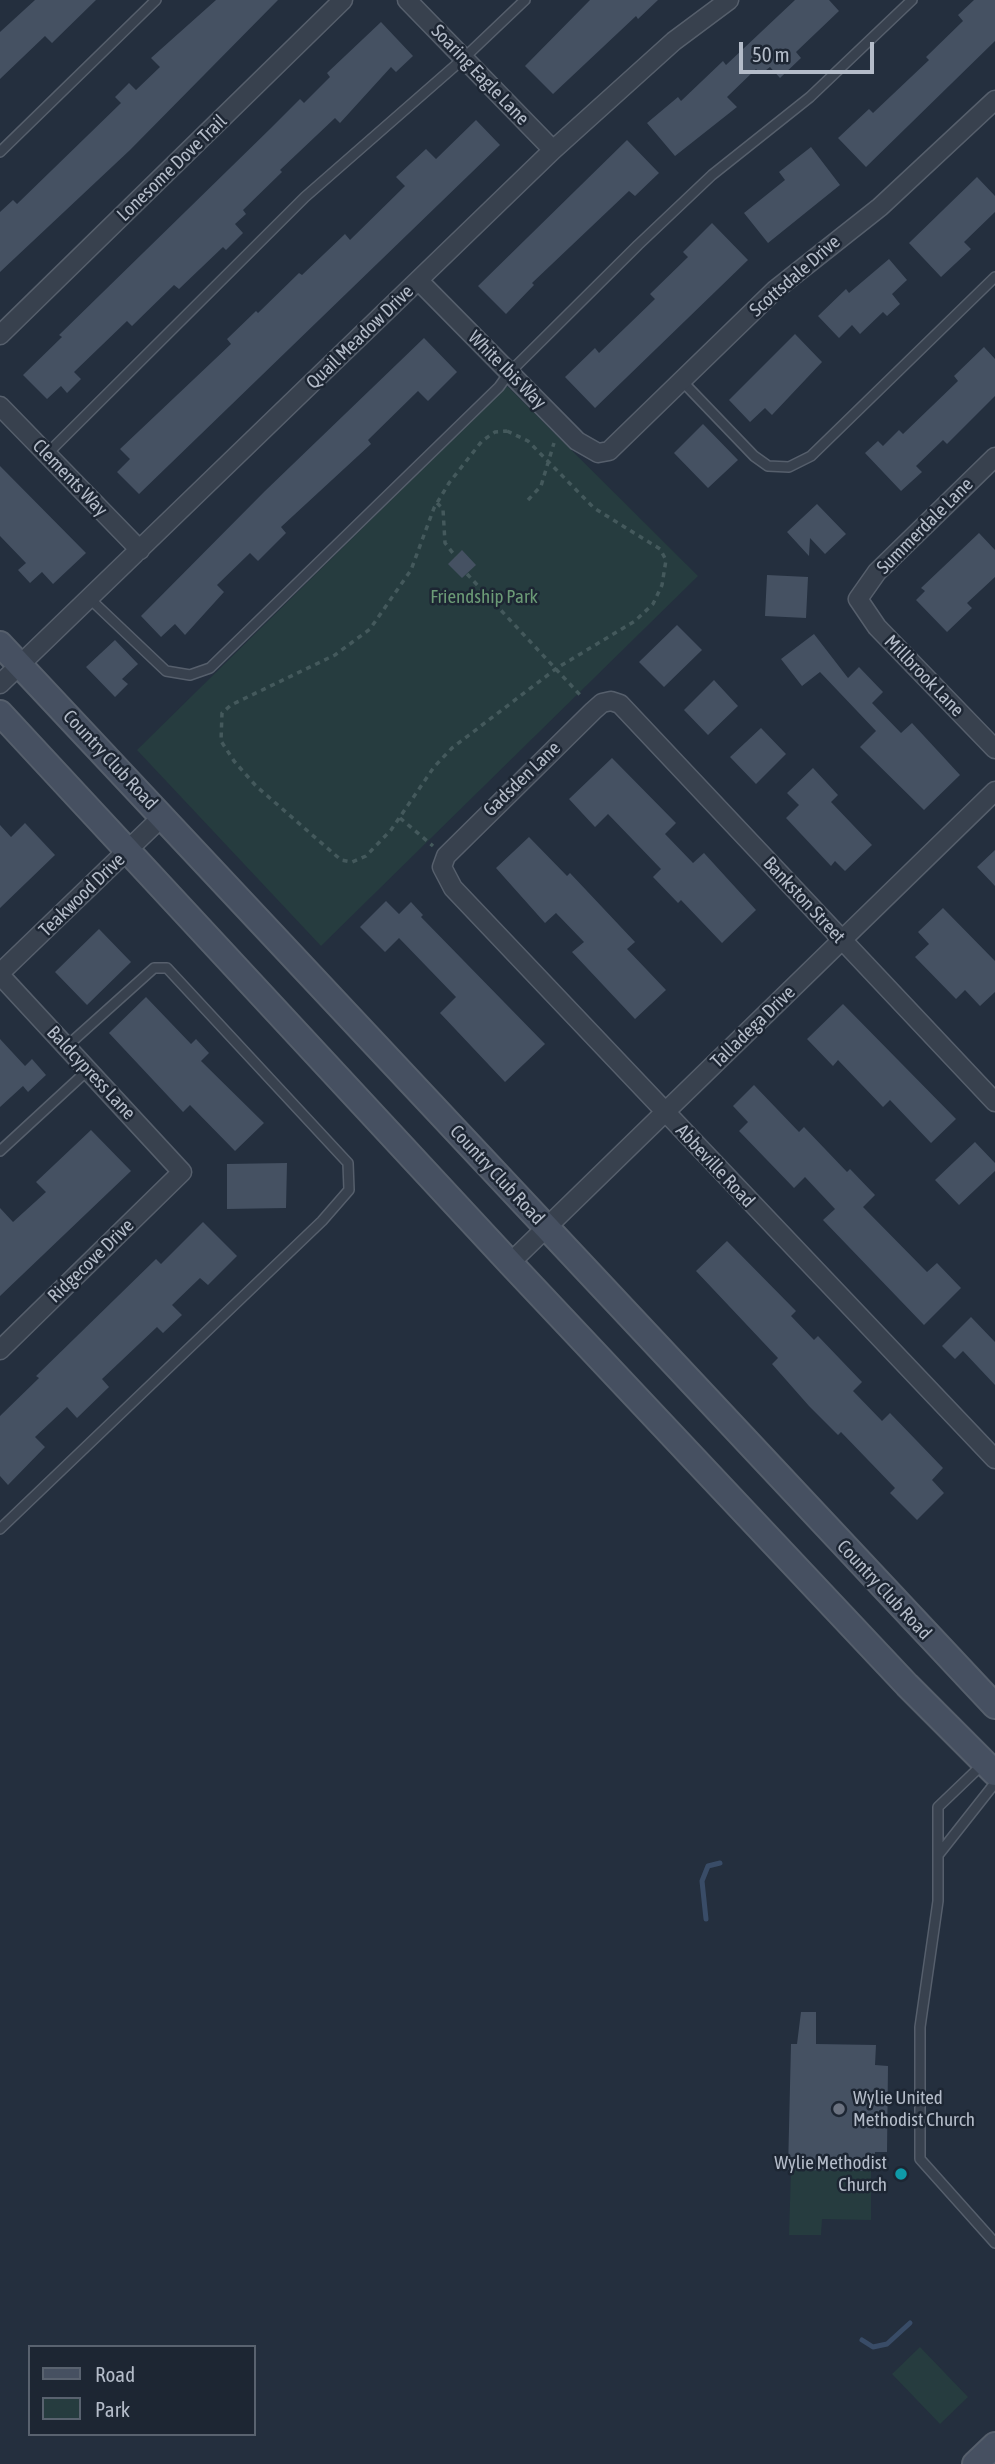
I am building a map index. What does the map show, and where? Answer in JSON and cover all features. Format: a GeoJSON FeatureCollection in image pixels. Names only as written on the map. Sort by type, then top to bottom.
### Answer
{"type":"FeatureCollection","features":[{"type":"Feature","properties":{"kind":"main road","name":"Country Club Road"},"geometry":{"type":"LineString","coordinates":[[0,644],[995,1706]]}},
{"type":"Feature","properties":{"kind":"main road"},"geometry":{"type":"LineString","coordinates":[[0,713],[510,1263],[907,1685],[992,1770]]}},
{"type":"Feature","properties":{"kind":"main road"},"geometry":{"type":"LineString","coordinates":[[975,2464],[995,2445]]}},
{"type":"Feature","properties":{"kind":"street","name":"Lonesome Dove Trail"},"geometry":{"type":"LineString","coordinates":[[0,335],[343,0]]}},
{"type":"Feature","properties":{"kind":"street","name":"Soaring Eagle Lane"},"geometry":{"type":"LineString","coordinates":[[407,0],[553,150]]}},
{"type":"Feature","properties":{"kind":"street","name":"Quail Meadow Drive"},"geometry":{"type":"LineString","coordinates":[[0,684],[553,150],[674,41],[729,0]]}},
{"type":"Feature","properties":{"kind":"street","name":"Scottsdale Drive"},"geometry":{"type":"LineString","coordinates":[[598,453],[609,451],[619,443],[775,290],[880,207],[995,100]]}},
{"type":"Feature","properties":{"kind":"street","name":"White Ibis Way"},"geometry":{"type":"LineString","coordinates":[[419,281],[577,442],[598,453]]}},
{"type":"Feature","properties":{"kind":"street","name":"Clements Way"},"geometry":{"type":"LineString","coordinates":[[0,406],[140,550]]}},
{"type":"Feature","properties":{"kind":"street","name":"Summerdale Lane"},"geometry":{"type":"LineString","coordinates":[[858,599],[877,572],[995,457]]}},
{"type":"Feature","properties":{"kind":"street","name":"Millbrook Lane"},"geometry":{"type":"LineString","coordinates":[[858,599],[877,627],[995,749]]}},
{"type":"Feature","properties":{"kind":"street","name":"Gadsden Lane"},"geometry":{"type":"LineString","coordinates":[[442,867],[453,846],[593,711],[611,701]]}},
{"type":"Feature","properties":{"kind":"street","name":"Bankston Street"},"geometry":{"type":"LineString","coordinates":[[611,701],[626,710],[995,1102]]}},
{"type":"Feature","properties":{"kind":"street","name":"Talladega Drive"},"geometry":{"type":"LineString","coordinates":[[510,1263],[995,791]]}},
{"type":"Feature","properties":{"kind":"street","name":"Teakwood Drive"},"geometry":{"type":"LineString","coordinates":[[0,974],[163,816]]}},
{"type":"Feature","properties":{"kind":"street","name":"Abbeville Road"},"geometry":{"type":"LineString","coordinates":[[442,867],[453,887],[664,1113],[995,1459]]}},
{"type":"Feature","properties":{"kind":"street","name":"Baldcypress Lane"},"geometry":{"type":"LineString","coordinates":[[0,974],[182,1172]]}},
{"type":"Feature","properties":{"kind":"street","name":"Ridgecove Drive"},"geometry":{"type":"LineString","coordinates":[[0,1350],[182,1172]]}},
{"type":"Feature","properties":{"kind":"lane"},"geometry":{"type":"LineString","coordinates":[[0,152],[156,0]]}},
{"type":"Feature","properties":{"kind":"lane"},"geometry":{"type":"LineString","coordinates":[[47,454],[305,197],[464,58],[524,0]]}},
{"type":"Feature","properties":{"kind":"lane"},"geometry":{"type":"LineString","coordinates":[[89,598],[166,671],[190,675],[210,668],[712,175],[810,97],[912,0]]}},
{"type":"Feature","properties":{"kind":"lane"},"geometry":{"type":"LineString","coordinates":[[682,381],[754,456],[768,466],[789,467],[811,456],[995,277]]}},
{"type":"Feature","properties":{"kind":"lane"},"geometry":{"type":"LineString","coordinates":[[0,1529],[322,1221],[349,1190],[348,1163],[167,968],[153,968],[67,1046]]}},
{"type":"Feature","properties":{"kind":"lane"},"geometry":{"type":"LineString","coordinates":[[0,1151],[88,1070]]}},
{"type":"Feature","properties":{"kind":"lane"},"geometry":{"type":"LineString","coordinates":[[992,1770],[938,1807],[938,1901],[920,2027],[920,2160],[995,2243]]}},
{"type":"Feature","properties":{"kind":"lane"},"geometry":{"type":"LineString","coordinates":[[939,1854],[992,1770]]}},
{"type":"Feature","properties":{"kind":"path"},"geometry":{"type":"LineString","coordinates":[[495,432],[517,434],[550,463],[591,505],[653,544],[666,560],[662,585],[648,610],[635,621],[557,668],[452,748],[435,767],[400,818],[363,858],[352,862],[337,858],[246,776],[224,746],[220,726],[222,713],[228,706],[335,655],[370,629],[411,570],[436,503],[473,451],[495,432]]}},
{"type":"Feature","properties":{"kind":"path"},"geometry":{"type":"LineString","coordinates":[[528,500],[541,486],[553,450]]}},
{"type":"Feature","properties":{"kind":"path"},"geometry":{"type":"LineString","coordinates":[[436,503],[443,509],[445,542],[456,556]]}},
{"type":"Feature","properties":{"kind":"path"},"geometry":{"type":"LineString","coordinates":[[467,574],[584,699]]}},
{"type":"Feature","properties":{"kind":"path"},"geometry":{"type":"LineString","coordinates":[[400,818],[433,846]]}},
{"type":"Feature","properties":{"kind":"green space","name":"Friendship Park"},"geometry":{"type":"Polygon","coordinates":[[[507,386],[698,576],[321,946],[137,750],[507,386]]]}},
{"type":"Feature","properties":{"kind":"green space"},"geometry":{"type":"Polygon","coordinates":[[[791,2170],[871,2171],[871,2220],[822,2219],[821,2235],[789,2235],[791,2170]]]}},
{"type":"Feature","properties":{"kind":"green space"},"geometry":{"type":"Polygon","coordinates":[[[920,2347],[968,2397],[940,2424],[892,2374],[920,2347]]]}},
{"type":"Feature","properties":{"kind":"building"},"geometry":{"type":"Polygon","coordinates":[[[35,0],[96,0],[52,43],[45,36],[0,79],[0,32],[35,0]]]}},
{"type":"Feature","properties":{"kind":"building"},"geometry":{"type":"Polygon","coordinates":[[[216,0],[278,0],[130,150],[0,272],[0,212],[13,200],[17,204],[121,103],[115,97],[129,83],[136,90],[160,67],[151,58],[216,0]]]}},
{"type":"Feature","properties":{"kind":"building"},"geometry":{"type":"Polygon","coordinates":[[[590,0],[658,0],[638,19],[636,16],[553,94],[525,66],[590,0]]]}},
{"type":"Feature","properties":{"kind":"building"},"geometry":{"type":"Polygon","coordinates":[[[795,0],[829,0],[839,11],[796,52],[801,58],[780,78],[770,67],[761,74],[756,69],[727,97],[737,107],[675,156],[647,123],[678,97],[681,101],[723,61],[726,65],[795,0]]]}},
{"type":"Feature","properties":{"kind":"building"},"geometry":{"type":"Polygon","coordinates":[[[974,0],[995,0],[995,41],[866,167],[838,138],[869,109],[873,113],[929,60],[926,57],[963,21],[958,15],[974,0]]]}},
{"type":"Feature","properties":{"kind":"building"},"geometry":{"type":"Polygon","coordinates":[[[381,22],[413,56],[396,72],[391,67],[340,123],[335,118],[280,170],[282,172],[243,210],[246,214],[235,224],[243,233],[226,250],[223,247],[179,289],[174,285],[132,326],[127,321],[74,372],[81,379],[67,393],[61,386],[47,399],[23,375],[62,337],[59,335],[300,99],[304,103],[330,77],[327,73],[381,22]]]}},
{"type":"Feature","properties":{"kind":"building"},"geometry":{"type":"Polygon","coordinates":[[[476,120],[500,145],[139,494],[117,472],[130,459],[120,449],[231,344],[227,339],[256,311],[258,313],[299,273],[302,275],[345,234],[350,240],[405,186],[396,177],[426,149],[436,159],[476,120]]]}},
{"type":"Feature","properties":{"kind":"building"},"geometry":{"type":"Polygon","coordinates":[[[627,140],[659,173],[635,196],[629,191],[532,283],[534,285],[506,314],[478,286],[627,140]]]}},
{"type":"Feature","properties":{"kind":"building"},"geometry":{"type":"Polygon","coordinates":[[[811,147],[840,185],[768,243],[744,213],[785,180],[779,172],[811,147]]]}},
{"type":"Feature","properties":{"kind":"building"},"geometry":{"type":"Polygon","coordinates":[[[977,177],[995,196],[995,212],[964,242],[971,249],[941,277],[909,243],[977,177]]]}},
{"type":"Feature","properties":{"kind":"building"},"geometry":{"type":"Polygon","coordinates":[[[712,223],[748,260],[595,408],[565,377],[595,348],[599,353],[655,299],[650,294],[688,257],[683,252],[712,223]]]}},
{"type":"Feature","properties":{"kind":"building"},"geometry":{"type":"Polygon","coordinates":[[[889,259],[907,280],[892,294],[900,304],[887,316],[883,312],[860,334],[852,325],[839,338],[818,316],[846,289],[849,293],[889,259]]]}},
{"type":"Feature","properties":{"kind":"building"},"geometry":{"type":"Polygon","coordinates":[[[795,334],[822,362],[772,415],[765,408],[750,422],[729,400],[795,334]]]}},
{"type":"Feature","properties":{"kind":"building"},"geometry":{"type":"Polygon","coordinates":[[[424,338],[457,372],[428,401],[418,391],[368,440],[371,444],[281,527],[286,533],[258,561],[250,553],[217,585],[224,592],[185,635],[175,624],[161,637],[141,616],[265,491],[424,338]]]}},
{"type":"Feature","properties":{"kind":"building"},"geometry":{"type":"Polygon","coordinates":[[[984,347],[995,359],[995,396],[947,444],[943,440],[916,466],[922,472],[901,491],[865,453],[878,441],[883,446],[899,430],[903,434],[958,381],[954,376],[984,347]]]}},
{"type":"Feature","properties":{"kind":"building"},"geometry":{"type":"Polygon","coordinates":[[[703,424],[738,460],[708,488],[674,453],[703,424]]]}},
{"type":"Feature","properties":{"kind":"building"},"geometry":{"type":"Polygon","coordinates":[[[0,466],[86,553],[53,584],[42,572],[30,583],[18,570],[26,563],[0,536],[0,466]]]}},
{"type":"Feature","properties":{"kind":"building"},"geometry":{"type":"Polygon","coordinates":[[[817,504],[846,534],[825,554],[810,538],[809,556],[787,532],[817,504]]]}},
{"type":"Feature","properties":{"kind":"building"},"geometry":{"type":"Polygon","coordinates":[[[979,533],[995,550],[995,577],[967,603],[972,608],[947,632],[916,600],[925,591],[921,588],[979,533]]]}},
{"type":"Feature","properties":{"kind":"building"},"geometry":{"type":"Polygon","coordinates":[[[462,550],[476,565],[462,578],[448,564],[462,550]]]}},
{"type":"Feature","properties":{"kind":"building"},"geometry":{"type":"Polygon","coordinates":[[[767,575],[808,577],[806,618],[765,616],[767,575]]]}},
{"type":"Feature","properties":{"kind":"building"},"geometry":{"type":"Polygon","coordinates":[[[677,625],[702,650],[664,687],[639,662],[677,625]]]}},
{"type":"Feature","properties":{"kind":"building"},"geometry":{"type":"Polygon","coordinates":[[[814,634],[848,678],[859,667],[883,692],[872,703],[901,733],[912,723],[960,775],[924,810],[860,747],[876,731],[820,672],[802,686],[781,659],[814,634]]]}},
{"type":"Feature","properties":{"kind":"building"},"geometry":{"type":"Polygon","coordinates":[[[115,640],[138,664],[122,679],[128,684],[115,697],[86,667],[115,640]]]}},
{"type":"Feature","properties":{"kind":"building"},"geometry":{"type":"Polygon","coordinates":[[[714,680],[738,706],[708,735],[684,710],[714,680]]]}},
{"type":"Feature","properties":{"kind":"building"},"geometry":{"type":"Polygon","coordinates":[[[761,728],[786,754],[756,784],[730,757],[761,728]]]}},
{"type":"Feature","properties":{"kind":"building"},"geometry":{"type":"Polygon","coordinates":[[[612,758],[676,823],[665,834],[693,863],[704,853],[756,910],[722,943],[681,900],[678,903],[653,877],[661,869],[608,814],[595,827],[569,799],[612,758]]]}},
{"type":"Feature","properties":{"kind":"building"},"geometry":{"type":"Polygon","coordinates":[[[813,768],[838,795],[831,802],[872,845],[845,871],[835,861],[831,866],[786,818],[799,805],[787,793],[813,768]]]}},
{"type":"Feature","properties":{"kind":"building"},"geometry":{"type":"Polygon","coordinates":[[[25,823],[55,855],[0,908],[0,825],[11,837],[25,823]]]}},
{"type":"Feature","properties":{"kind":"building"},"geometry":{"type":"Polygon","coordinates":[[[529,837],[567,876],[570,873],[635,942],[627,949],[666,990],[635,1019],[572,952],[584,942],[556,913],[545,923],[496,868],[529,837]]]}},
{"type":"Feature","properties":{"kind":"building"},"geometry":{"type":"Polygon","coordinates":[[[995,850],[995,886],[977,867],[995,850]]]}},
{"type":"Feature","properties":{"kind":"building"},"geometry":{"type":"Polygon","coordinates":[[[386,901],[399,914],[411,902],[423,915],[421,917],[545,1044],[505,1082],[440,1013],[456,997],[399,938],[385,952],[360,927],[386,901]]]}},
{"type":"Feature","properties":{"kind":"building"},"geometry":{"type":"Polygon","coordinates":[[[943,908],[995,961],[995,992],[980,1006],[965,990],[956,999],[915,957],[929,944],[918,932],[943,908]]]}},
{"type":"Feature","properties":{"kind":"building"},"geometry":{"type":"Polygon","coordinates":[[[99,929],[131,962],[87,1005],[55,972],[99,929]]]}},
{"type":"Feature","properties":{"kind":"building"},"geometry":{"type":"Polygon","coordinates":[[[146,997],[191,1044],[196,1039],[209,1053],[201,1061],[264,1123],[235,1151],[190,1105],[183,1112],[109,1033],[146,997]]]}},
{"type":"Feature","properties":{"kind":"building"},"geometry":{"type":"Polygon","coordinates":[[[843,1004],[956,1119],[931,1143],[890,1100],[883,1107],[838,1060],[833,1066],[807,1039],[843,1004]]]}},
{"type":"Feature","properties":{"kind":"building"},"geometry":{"type":"Polygon","coordinates":[[[0,1039],[25,1066],[32,1059],[46,1075],[28,1092],[23,1086],[0,1107],[0,1039]]]}},
{"type":"Feature","properties":{"kind":"building"},"geometry":{"type":"Polygon","coordinates":[[[754,1085],[799,1132],[804,1127],[847,1172],[850,1169],[875,1195],[863,1207],[927,1272],[937,1263],[961,1288],[924,1325],[823,1220],[835,1209],[805,1177],[794,1188],[739,1131],[748,1122],[733,1106],[754,1085]]]}},
{"type":"Feature","properties":{"kind":"building"},"geometry":{"type":"Polygon","coordinates":[[[91,1130],[131,1171],[0,1296],[0,1208],[13,1222],[46,1192],[36,1182],[91,1130]]]}},
{"type":"Feature","properties":{"kind":"building"},"geometry":{"type":"Polygon","coordinates":[[[975,1142],[995,1163],[995,1171],[959,1205],[935,1180],[975,1142]]]}},
{"type":"Feature","properties":{"kind":"building"},"geometry":{"type":"Polygon","coordinates":[[[287,1163],[286,1208],[227,1209],[227,1164],[287,1163]]]}},
{"type":"Feature","properties":{"kind":"building"},"geometry":{"type":"Polygon","coordinates":[[[203,1222],[237,1256],[208,1285],[200,1278],[172,1305],[182,1315],[163,1333],[157,1327],[102,1379],[109,1387],[77,1418],[67,1407],[35,1437],[45,1447],[8,1485],[0,1476],[0,1416],[39,1378],[36,1376],[156,1259],[161,1264],[203,1222]]]}},
{"type":"Feature","properties":{"kind":"building"},"geometry":{"type":"Polygon","coordinates":[[[727,1241],[796,1311],[791,1316],[814,1340],[818,1336],[862,1382],[853,1391],[882,1421],[890,1413],[943,1468],[932,1480],[944,1493],[917,1520],[890,1493],[895,1488],[841,1432],[838,1435],[809,1406],[772,1364],[778,1358],[696,1271],[727,1241]]]}},
{"type":"Feature","properties":{"kind":"building"},"geometry":{"type":"Polygon","coordinates":[[[971,1317],[995,1342],[995,1385],[963,1351],[955,1359],[942,1346],[971,1317]]]}},
{"type":"Feature","properties":{"kind":"building","name":"Wylie United Methodist Church"},"geometry":{"type":"Polygon","coordinates":[[[801,2012],[816,2012],[816,2044],[876,2045],[875,2065],[888,2066],[887,2152],[875,2152],[874,2171],[788,2170],[791,2044],[797,2044],[801,2012]]]}},
{"type":"Feature","properties":{"kind":"waterway"},"geometry":{"type":"LineString","coordinates":[[706,1919],[702,1881],[708,1866],[720,1863]]}},
{"type":"Feature","properties":{"kind":"waterway"},"geometry":{"type":"LineString","coordinates":[[862,2340],[873,2347],[887,2344],[910,2323]]}},
{"type":"Feature","properties":{"kind":"place","name":"Wylie United Methodist Church"},"geometry":{"type":"Point","coordinates":[839,2109]}},
{"type":"Feature","properties":{"kind":"place","name":"Wylie Methodist Church"},"geometry":{"type":"Point","coordinates":[901,2174]}}]}
